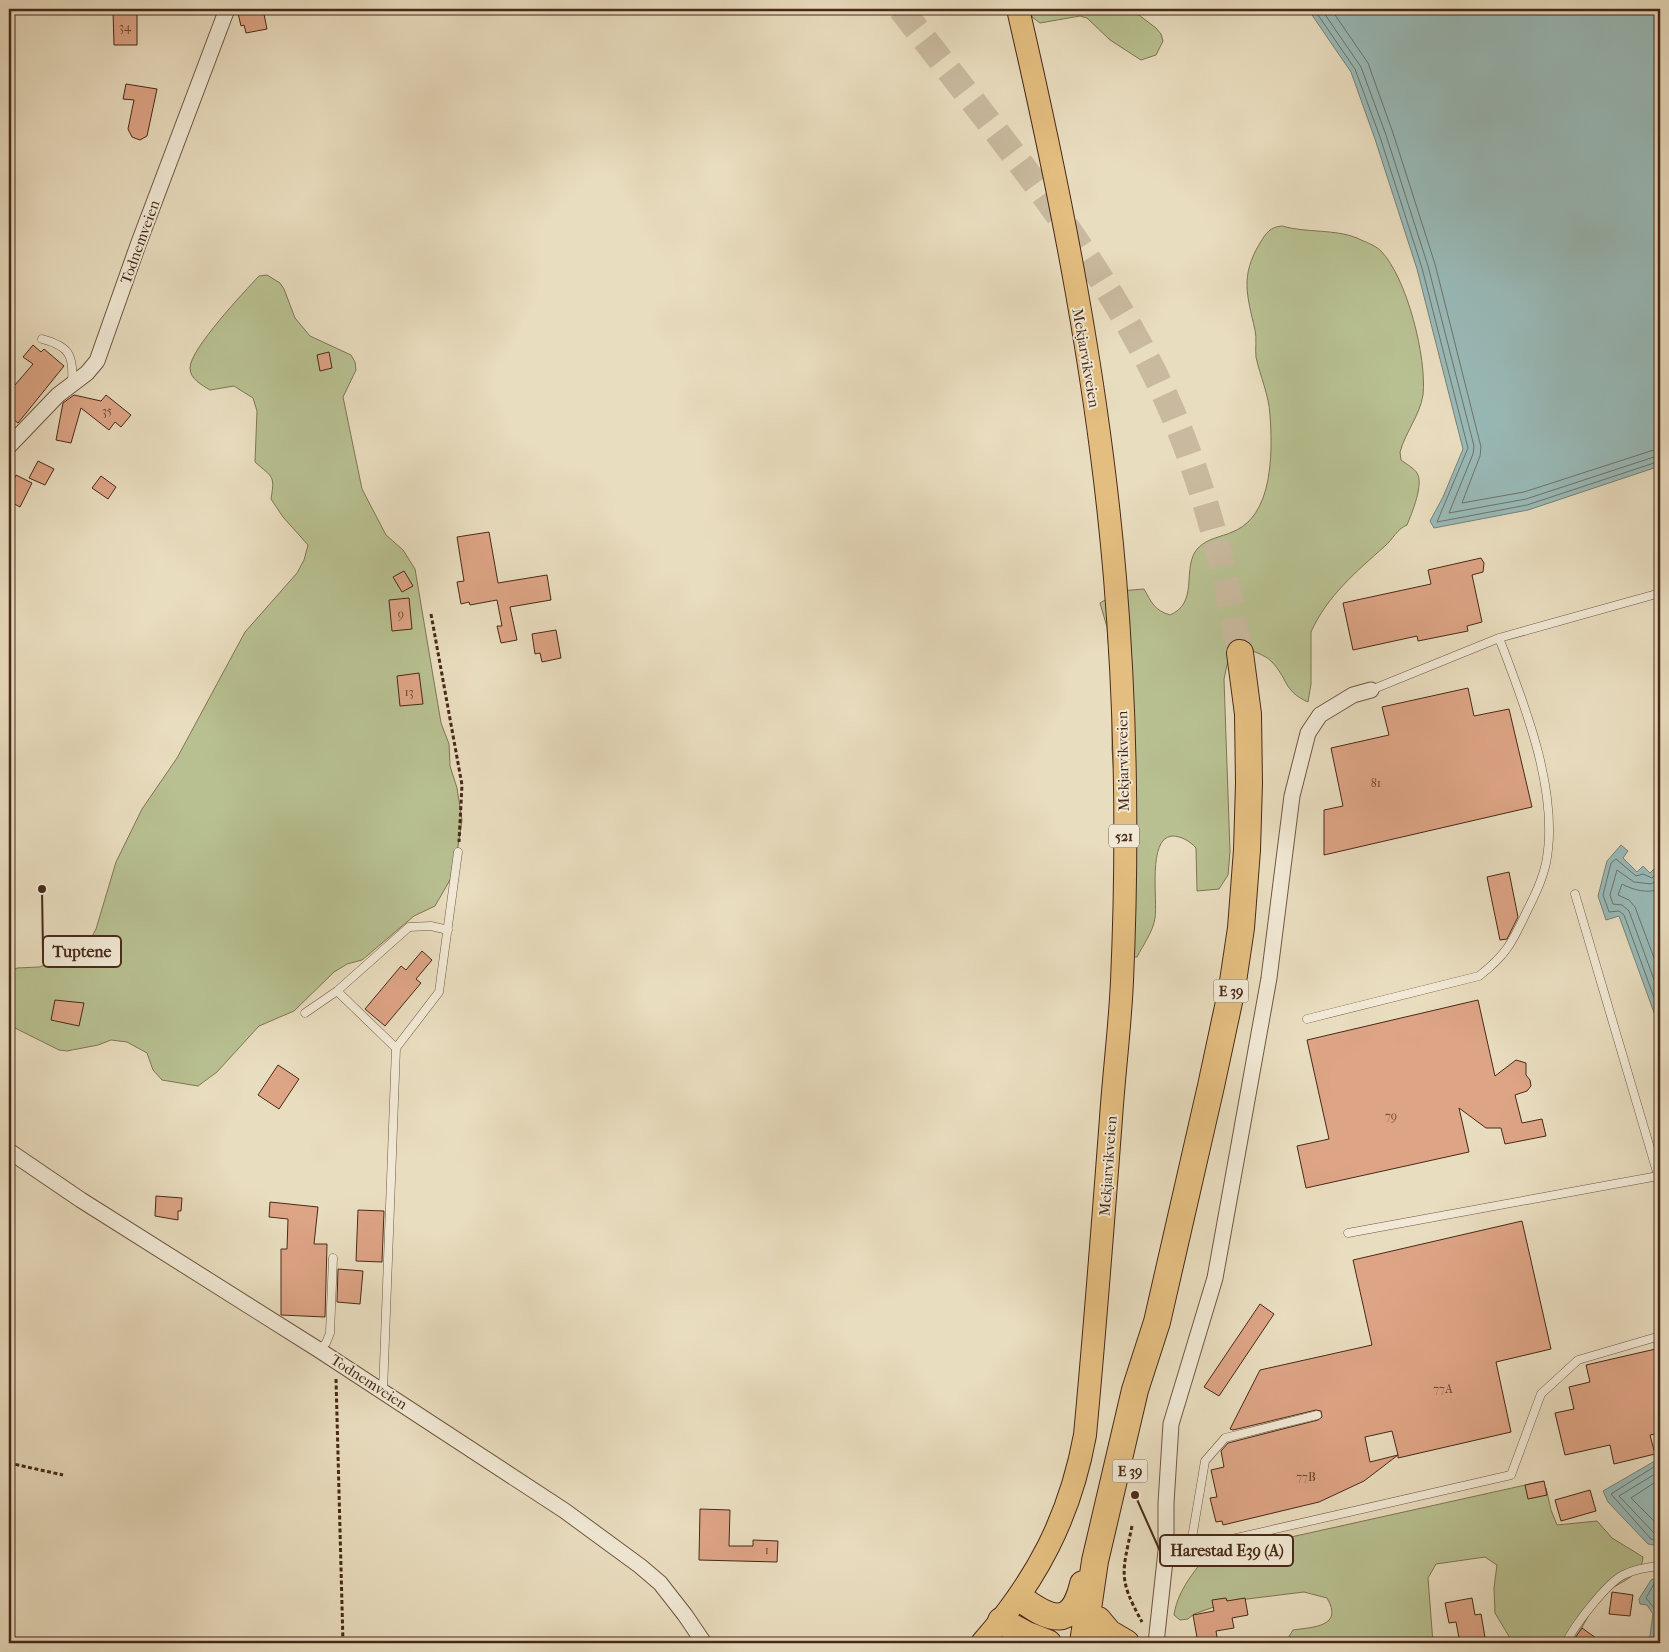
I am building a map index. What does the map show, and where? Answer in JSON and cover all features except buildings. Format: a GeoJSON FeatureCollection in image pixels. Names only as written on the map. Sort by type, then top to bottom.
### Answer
{"type":"FeatureCollection","features":[{"type":"Feature","properties":{"kind":"highway","name":"E 39"},"geometry":{"type":"LineString","coordinates":[[1091,1632],[1095,1561],[1135,1390],[1157,1322],[1232,988],[1241,928],[1247,850],[1249,783],[1248,714],[1240,653]]}},
{"type":"Feature","properties":{"kind":"highway","name":"E 39"},"geometry":{"type":"LineString","coordinates":[[1091,1632],[1149,1391],[1157,1322]]}},
{"type":"Feature","properties":{"kind":"highway","name":"E 39"},"geometry":{"type":"LineString","coordinates":[[1020,1598],[1051,1618],[1069,1614],[1080,1596],[1084,1579],[1095,1561]]}},
{"type":"Feature","properties":{"kind":"highway"},"geometry":{"type":"LineString","coordinates":[[1002,1621],[1024,1634],[1048,1643]]}},
{"type":"Feature","properties":{"kind":"highway"},"geometry":{"type":"LineString","coordinates":[[1091,1632],[1109,1633],[1126,1643]]}},
{"type":"Feature","properties":{"kind":"main road","name":"Mekjarvikveien"},"geometry":{"type":"LineString","coordinates":[[982,1643],[1020,1598],[1054,1539],[1068,1506],[1079,1470],[1085,1435],[1122,984],[1125,816],[1115,576],[1097,422],[1068,252],[1018,9]]}},
{"type":"Feature","properties":{"kind":"street","name":"Todnemveien"},"geometry":{"type":"LineString","coordinates":[[9,446],[72,383],[87,373],[97,361],[138,245],[227,9]]}},
{"type":"Feature","properties":{"kind":"street"},"geometry":{"type":"LineString","coordinates":[[1156,1643],[1166,1551],[1166,1503],[1171,1424],[1215,1278],[1269,978],[1292,796],[1308,733],[1320,715],[1353,695],[1371,690]]}},
{"type":"Feature","properties":{"kind":"street","name":"Todnemveien"},"geometry":{"type":"LineString","coordinates":[[9,1150],[80,1200],[338,1362],[565,1512],[640,1566],[665,1589],[685,1614],[704,1643]]}},
{"type":"Feature","properties":{"kind":"lane"},"geometry":{"type":"LineString","coordinates":[[42,340],[58,344],[70,356],[72,383]]}},
{"type":"Feature","properties":{"kind":"lane"},"geometry":{"type":"LineString","coordinates":[[1371,690],[1499,638],[1660,593]]}},
{"type":"Feature","properties":{"kind":"lane"},"geometry":{"type":"LineString","coordinates":[[1307,1019],[1479,976],[1498,961],[1509,949],[1538,888],[1546,863],[1548,802],[1524,703],[1499,638]]}},
{"type":"Feature","properties":{"kind":"lane"},"geometry":{"type":"LineString","coordinates":[[383,1391],[396,1048],[440,992],[458,852]]}},
{"type":"Feature","properties":{"kind":"lane"},"geometry":{"type":"LineString","coordinates":[[1348,1233],[1659,1179],[1575,894]]}},
{"type":"Feature","properties":{"kind":"lane"},"geometry":{"type":"LineString","coordinates":[[305,1013],[337,991],[409,927],[431,926],[448,930]]}},
{"type":"Feature","properties":{"kind":"lane"},"geometry":{"type":"LineString","coordinates":[[337,991],[396,1048]]}},
{"type":"Feature","properties":{"kind":"lane"},"geometry":{"type":"LineString","coordinates":[[319,1350],[326,1343],[330,1333],[332,1258]]}},
{"type":"Feature","properties":{"kind":"lane"},"geometry":{"type":"LineString","coordinates":[[1166,1551],[1188,1549],[1511,1475],[1541,1394],[1578,1360],[1660,1336]]}},
{"type":"Feature","properties":{"kind":"lane"},"geometry":{"type":"LineString","coordinates":[[1188,1549],[1193,1532],[1205,1461],[1214,1448],[1225,1438],[1317,1415]]}},
{"type":"Feature","properties":{"kind":"lane"},"geometry":{"type":"LineString","coordinates":[[1566,1643],[1590,1607],[1621,1576],[1646,1567],[1660,1566]]}},
{"type":"Feature","properties":{"kind":"path"},"geometry":{"type":"LineString","coordinates":[[431,614],[462,785],[458,852]]}},
{"type":"Feature","properties":{"kind":"path"},"geometry":{"type":"LineString","coordinates":[[338,1362],[335,1372],[343,1643]]}},
{"type":"Feature","properties":{"kind":"path"},"geometry":{"type":"LineString","coordinates":[[9,1463],[63,1475]]}},
{"type":"Feature","properties":{"kind":"path"},"geometry":{"type":"LineString","coordinates":[[1132,1526],[1123,1582],[1142,1622]]}},
{"type":"Feature","properties":{"kind":"green space"},"geometry":{"type":"Polygon","coordinates":[[[1030,9],[1131,9],[1156,28],[1161,34],[1163,41],[1156,55],[1141,60],[1110,40],[1087,18],[1080,16],[1040,23],[1032,17],[1030,9]]]}},
{"type":"Feature","properties":{"kind":"green space"},"geometry":{"type":"Polygon","coordinates":[[[1282,226],[1301,230],[1340,233],[1370,244],[1381,251],[1399,280],[1413,319],[1422,361],[1423,395],[1416,417],[1400,452],[1401,460],[1417,473],[1419,478],[1418,491],[1407,525],[1400,529],[1388,543],[1343,585],[1325,607],[1311,632],[1311,684],[1308,702],[1290,689],[1269,659],[1246,648],[1234,652],[1227,665],[1224,679],[1230,852],[1228,875],[1219,889],[1197,891],[1196,848],[1188,841],[1179,837],[1172,836],[1164,839],[1159,847],[1156,858],[1156,910],[1154,923],[1137,957],[1128,957],[1112,749],[1112,688],[1107,627],[1100,603],[1120,591],[1144,589],[1160,611],[1170,615],[1179,610],[1187,595],[1190,569],[1195,552],[1210,540],[1238,529],[1256,513],[1263,498],[1268,479],[1271,436],[1268,400],[1256,357],[1256,333],[1247,286],[1250,266],[1264,236],[1271,229],[1282,226]]]}},
{"type":"Feature","properties":{"kind":"green space"},"geometry":{"type":"Polygon","coordinates":[[[267,275],[280,283],[295,318],[310,336],[351,355],[355,362],[356,370],[343,397],[362,489],[386,535],[403,550],[415,569],[441,723],[449,744],[450,766],[457,788],[462,820],[454,873],[435,906],[414,916],[362,960],[347,964],[334,972],[294,1011],[259,1026],[217,1072],[198,1086],[162,1080],[153,1070],[147,1053],[127,1042],[111,1040],[98,1045],[67,1051],[59,1050],[13,1027],[9,1022],[9,972],[17,968],[39,967],[73,956],[89,942],[96,929],[116,862],[142,809],[177,758],[245,632],[297,573],[304,560],[308,545],[283,517],[271,499],[273,485],[271,477],[255,462],[257,411],[253,398],[234,386],[210,390],[194,378],[190,368],[192,359],[208,334],[259,276],[267,275]]]}},
{"type":"Feature","properties":{"kind":"green space"},"geometry":{"type":"Polygon","coordinates":[[[1539,1482],[1546,1488],[1557,1525],[1597,1521],[1612,1538],[1643,1557],[1642,1564],[1634,1574],[1611,1589],[1596,1604],[1574,1643],[1513,1643],[1495,1613],[1494,1588],[1497,1565],[1485,1557],[1436,1564],[1428,1578],[1433,1643],[1285,1643],[1293,1630],[1324,1624],[1332,1615],[1327,1598],[1304,1592],[1231,1601],[1194,1614],[1188,1619],[1180,1620],[1174,1615],[1176,1604],[1185,1585],[1218,1541],[1240,1546],[1255,1545],[1539,1482]]]}},
{"type":"Feature","properties":{"kind":"water"},"geometry":{"type":"Polygon","coordinates":[[[1313,9],[1660,9],[1660,466],[1528,510],[1434,528],[1430,521],[1443,497],[1463,449],[1417,269],[1375,139],[1351,72],[1312,15],[1313,9]]]}},
{"type":"Feature","properties":{"kind":"water"},"geometry":{"type":"Polygon","coordinates":[[[1621,845],[1628,851],[1623,858],[1637,872],[1643,866],[1650,873],[1660,863],[1660,1029],[1619,916],[1606,920],[1598,896],[1607,861],[1621,845]]]}},
{"type":"Feature","properties":{"kind":"water"},"geometry":{"type":"Polygon","coordinates":[[[1660,1458],[1660,1546],[1648,1544],[1608,1502],[1603,1491],[1660,1458]]]}},
{"type":"Feature","properties":{"kind":"water"},"geometry":{"type":"Polygon","coordinates":[[[1660,1576],[1660,1643],[1649,1643],[1653,1614],[1647,1605],[1640,1604],[1639,1599],[1651,1580],[1660,1576]]]}},
{"type":"Feature","properties":{"kind":"tunnel"},"geometry":{"type":"LineString","coordinates":[[901,9],[1061,218],[1118,307],[1144,353],[1178,425],[1204,499],[1224,575],[1240,653]]}},
{"type":"Feature","properties":{"kind":"place","name":"Tuptene"},"geometry":{"type":"Point","coordinates":[42,889]}},
{"type":"Feature","properties":{"kind":"place","name":"Harestad E39 (A)"},"geometry":{"type":"Point","coordinates":[1135,1495]}}]}
